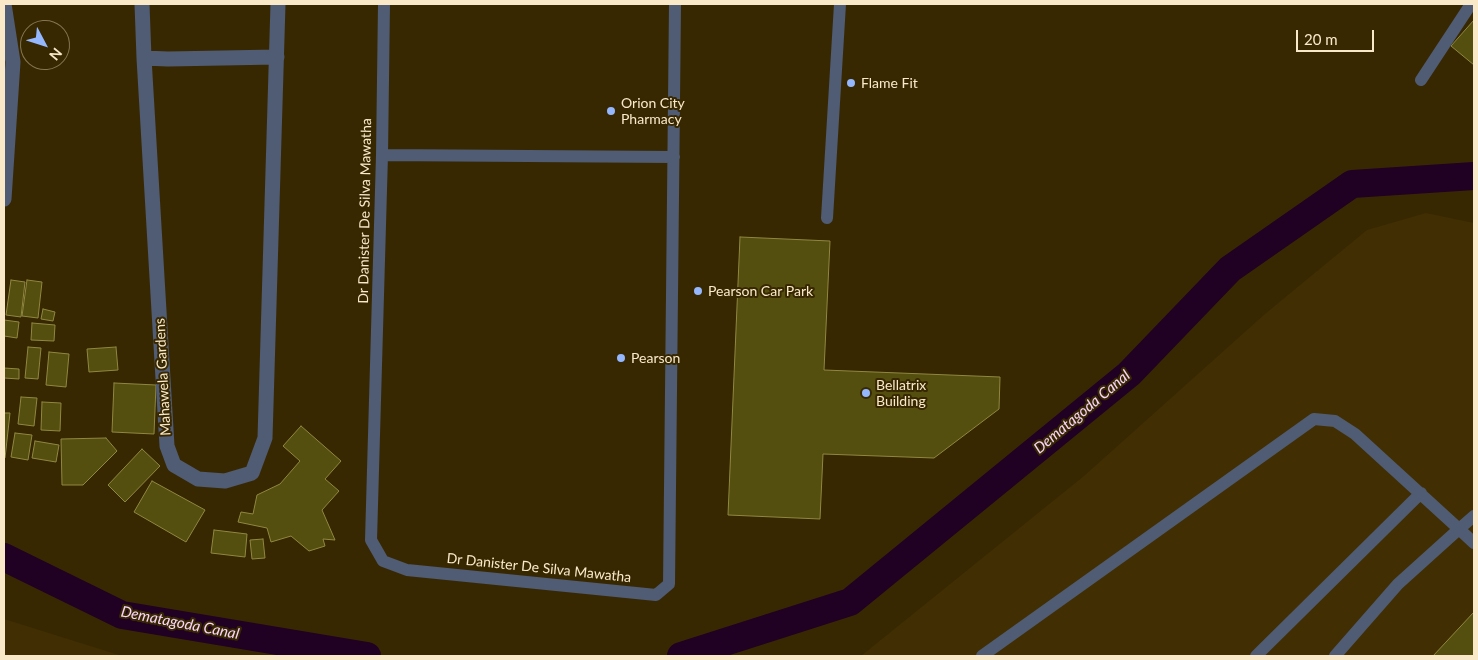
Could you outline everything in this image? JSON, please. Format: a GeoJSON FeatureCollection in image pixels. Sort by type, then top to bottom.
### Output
{"type":"FeatureCollection","features":[{"type":"Feature","properties":{"kind":"street"},"geometry":{"type":"LineString","coordinates":[[4,4],[14,62],[4,199]]}},
{"type":"Feature","properties":{"kind":"street","name":"Mahawela Gardens"},"geometry":{"type":"LineString","coordinates":[[142,4],[167,446],[174,465],[198,479],[225,481],[252,473],[265,438],[278,4]]}},
{"type":"Feature","properties":{"kind":"street"},"geometry":{"type":"LineString","coordinates":[[144,58],[168,60],[277,57]]}},
{"type":"Feature","properties":{"kind":"lane","name":"Dr Danister De Silva Mawatha"},"geometry":{"type":"LineString","coordinates":[[384,4],[382,155],[371,540],[383,561],[407,570],[656,595],[669,584],[674,4]]}},
{"type":"Feature","properties":{"kind":"lane"},"geometry":{"type":"LineString","coordinates":[[827,218],[840,4]]}},
{"type":"Feature","properties":{"kind":"lane"},"geometry":{"type":"LineString","coordinates":[[1421,80],[1471,4]]}},
{"type":"Feature","properties":{"kind":"lane"},"geometry":{"type":"LineString","coordinates":[[382,155],[674,157]]}},
{"type":"Feature","properties":{"kind":"lane"},"geometry":{"type":"LineString","coordinates":[[982,656],[1314,419],[1336,421],[1356,434],[1474,543]]}},
{"type":"Feature","properties":{"kind":"lane"},"geometry":{"type":"LineString","coordinates":[[1256,656],[1421,493]]}},
{"type":"Feature","properties":{"kind":"lane"},"geometry":{"type":"LineString","coordinates":[[1336,656],[1398,584],[1474,516]]}},
{"type":"Feature","properties":{"kind":"shaded area"},"geometry":{"type":"Polygon","coordinates":[[[1426,213],[1474,223],[1474,656],[861,656],[1084,476],[1265,314],[1367,230],[1426,213]]]}},
{"type":"Feature","properties":{"kind":"shaded area"},"geometry":{"type":"Polygon","coordinates":[[[4,619],[122,656],[4,656],[4,619]]]}},
{"type":"Feature","properties":{"kind":"building"},"geometry":{"type":"Polygon","coordinates":[[[1474,20],[1474,65],[1451,46],[1474,20]]]}},
{"type":"Feature","properties":{"kind":"building","name":"Bellatrix Building"},"geometry":{"type":"Polygon","coordinates":[[[740,237],[830,241],[824,370],[1000,377],[999,409],[934,458],[823,454],[820,519],[728,515],[740,237]]]}},
{"type":"Feature","properties":{"kind":"building"},"geometry":{"type":"Polygon","coordinates":[[[11,280],[25,282],[21,317],[6,315],[11,280]]]}},
{"type":"Feature","properties":{"kind":"building"},"geometry":{"type":"Polygon","coordinates":[[[27,280],[42,282],[38,318],[22,316],[27,280]]]}},
{"type":"Feature","properties":{"kind":"building"},"geometry":{"type":"Polygon","coordinates":[[[43,309],[55,312],[53,321],[41,319],[43,309]]]}},
{"type":"Feature","properties":{"kind":"building"},"geometry":{"type":"Polygon","coordinates":[[[4,320],[19,322],[17,338],[4,336],[4,320]]]}},
{"type":"Feature","properties":{"kind":"building"},"geometry":{"type":"Polygon","coordinates":[[[32,323],[55,325],[54,341],[31,340],[32,323]]]}},
{"type":"Feature","properties":{"kind":"building"},"geometry":{"type":"Polygon","coordinates":[[[28,347],[41,348],[38,379],[25,378],[28,347]]]}},
{"type":"Feature","properties":{"kind":"building"},"geometry":{"type":"Polygon","coordinates":[[[116,347],[118,370],[89,372],[87,349],[116,347]]]}},
{"type":"Feature","properties":{"kind":"building"},"geometry":{"type":"Polygon","coordinates":[[[49,352],[69,354],[66,387],[46,385],[49,352]]]}},
{"type":"Feature","properties":{"kind":"building"},"geometry":{"type":"Polygon","coordinates":[[[4,368],[19,369],[19,379],[4,378],[4,368]]]}},
{"type":"Feature","properties":{"kind":"building"},"geometry":{"type":"Polygon","coordinates":[[[114,383],[156,385],[154,434],[112,432],[114,383]]]}},
{"type":"Feature","properties":{"kind":"building"},"geometry":{"type":"Polygon","coordinates":[[[21,397],[37,398],[34,426],[18,424],[21,397]]]}},
{"type":"Feature","properties":{"kind":"building"},"geometry":{"type":"Polygon","coordinates":[[[42,402],[61,403],[60,431],[41,430],[42,402]]]}},
{"type":"Feature","properties":{"kind":"building"},"geometry":{"type":"Polygon","coordinates":[[[4,413],[10,413],[5,458],[4,458],[4,413]]]}},
{"type":"Feature","properties":{"kind":"building"},"geometry":{"type":"Polygon","coordinates":[[[301,426],[341,461],[325,479],[339,491],[322,510],[335,540],[323,539],[325,546],[309,551],[291,536],[271,542],[267,528],[238,522],[241,512],[253,514],[257,495],[280,484],[300,461],[283,446],[301,426]]]}},
{"type":"Feature","properties":{"kind":"building"},"geometry":{"type":"Polygon","coordinates":[[[15,433],[32,435],[28,460],[11,457],[15,433]]]}},
{"type":"Feature","properties":{"kind":"building"},"geometry":{"type":"Polygon","coordinates":[[[106,438],[117,451],[83,485],[62,485],[61,439],[106,438]]]}},
{"type":"Feature","properties":{"kind":"building"},"geometry":{"type":"Polygon","coordinates":[[[35,441],[59,445],[56,462],[32,458],[35,441]]]}},
{"type":"Feature","properties":{"kind":"building"},"geometry":{"type":"Polygon","coordinates":[[[142,449],[160,466],[125,502],[108,485],[142,449]]]}},
{"type":"Feature","properties":{"kind":"building"},"geometry":{"type":"Polygon","coordinates":[[[152,481],[205,510],[186,542],[134,512],[152,481]]]}},
{"type":"Feature","properties":{"kind":"building"},"geometry":{"type":"Polygon","coordinates":[[[214,530],[247,534],[245,557],[211,553],[214,530]]]}},
{"type":"Feature","properties":{"kind":"building"},"geometry":{"type":"Polygon","coordinates":[[[263,539],[265,558],[252,559],[250,540],[263,539]]]}},
{"type":"Feature","properties":{"kind":"building"},"geometry":{"type":"Polygon","coordinates":[[[1474,612],[1474,656],[1433,656],[1474,612]]]}},
{"type":"Feature","properties":{"kind":"waterway","name":"Dematagoda Canal"},"geometry":{"type":"LineString","coordinates":[[681,656],[850,602],[1129,374],[1230,269],[1352,184],[1474,176]]}},
{"type":"Feature","properties":{"kind":"waterway","name":"Dematagoda Canal"},"geometry":{"type":"LineString","coordinates":[[4,557],[122,615],[367,656]]}},
{"type":"Feature","properties":{"kind":"place","name":"Flame Fit"},"geometry":{"type":"Point","coordinates":[851,83]}},
{"type":"Feature","properties":{"kind":"place","name":"Orion City Pharmacy"},"geometry":{"type":"Point","coordinates":[611,111]}},
{"type":"Feature","properties":{"kind":"place","name":"Pearson Car Park"},"geometry":{"type":"Point","coordinates":[698,291]}},
{"type":"Feature","properties":{"kind":"place","name":"Pearson"},"geometry":{"type":"Point","coordinates":[621,358]}},
{"type":"Feature","properties":{"kind":"place","name":"Bellatrix Building"},"geometry":{"type":"Point","coordinates":[866,393]}}]}
